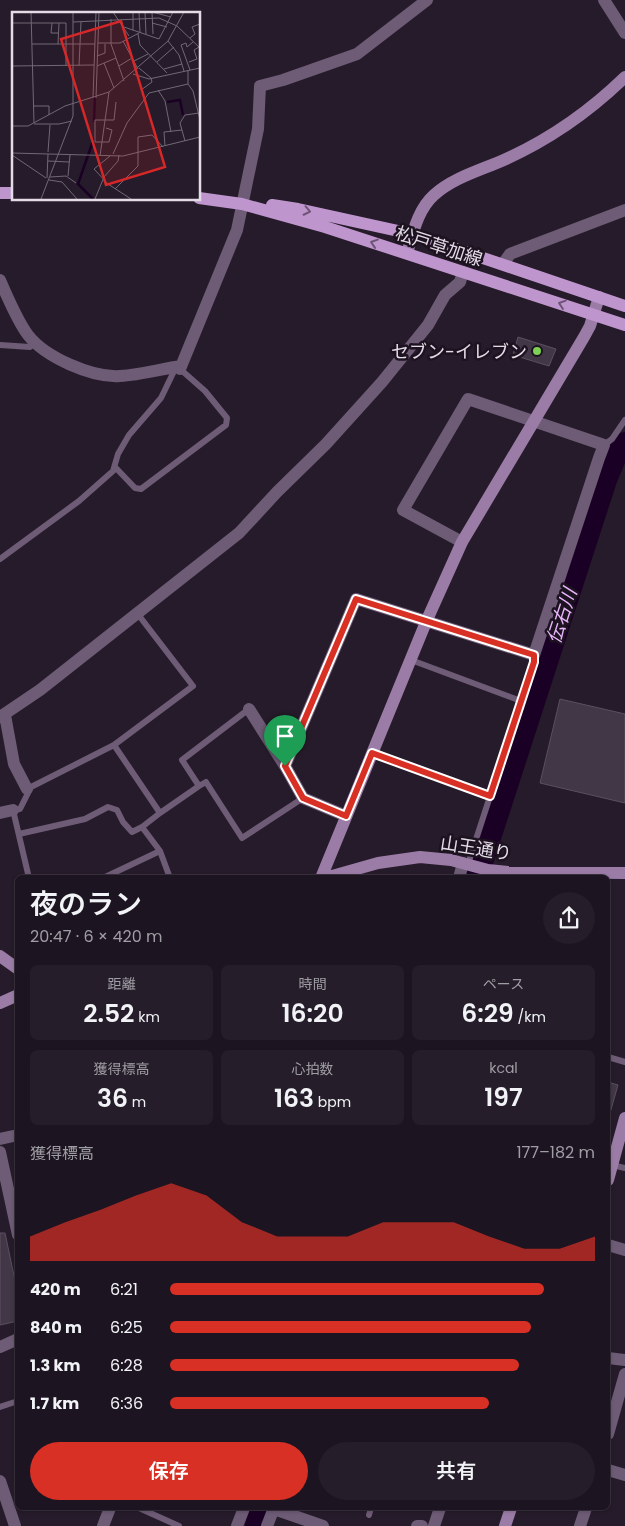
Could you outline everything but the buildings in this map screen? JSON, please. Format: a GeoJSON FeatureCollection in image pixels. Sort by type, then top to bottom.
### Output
{"type":"FeatureCollection","features":[{"type":"Feature","properties":{"kind":"main road","name":"松戸草加線"},"geometry":{"type":"LineString","coordinates":[[200,198],[242,204],[325,227],[625,325]]}},
{"type":"Feature","properties":{"kind":"main road","name":"松戸草加線"},"geometry":{"type":"LineString","coordinates":[[242,204],[261,204],[298,209],[412,234],[625,306]]}},
{"type":"Feature","properties":{"kind":"street"},"geometry":{"type":"LineString","coordinates":[[0,280],[28,334],[36,342],[76,368],[93,374],[120,376],[179,367],[237,230],[258,129],[260,86],[283,80],[357,54],[427,0]]}},
{"type":"Feature","properties":{"kind":"street"},"geometry":{"type":"LineString","coordinates":[[604,0],[625,33]]}},
{"type":"Feature","properties":{"kind":"street"},"geometry":{"type":"LineString","coordinates":[[407,253],[412,234],[433,195],[465,176],[506,159],[554,133],[581,116],[625,77]]}},
{"type":"Feature","properties":{"kind":"street"},"geometry":{"type":"LineString","coordinates":[[503,264],[510,254],[625,210]]}},
{"type":"Feature","properties":{"kind":"street"},"geometry":{"type":"LineString","coordinates":[[27,789],[14,764],[2,716],[40,690],[239,533],[326,444],[382,382],[422,332],[445,295],[460,282],[463,272]]}},
{"type":"Feature","properties":{"kind":"street"},"geometry":{"type":"LineString","coordinates":[[324,875],[346,816],[426,622],[462,542],[584,337],[600,297]]}},
{"type":"Feature","properties":{"kind":"street"},"geometry":{"type":"LineString","coordinates":[[285,766],[356,599],[534,655],[604,445],[468,399],[403,510],[462,542]]}},
{"type":"Feature","properties":{"kind":"street"},"geometry":{"type":"LineString","coordinates":[[249,709],[303,798],[346,816]]}},
{"type":"Feature","properties":{"kind":"street","name":"山王通り"},"geometry":{"type":"LineString","coordinates":[[334,875],[400,859],[436,858],[467,864],[489,873],[625,873]]}},
{"type":"Feature","properties":{"kind":"street"},"geometry":{"type":"LineString","coordinates":[[461,875],[467,864]]}},
{"type":"Feature","properties":{"kind":"street"},"geometry":{"type":"LineString","coordinates":[[0,956],[15,967]]}},
{"type":"Feature","properties":{"kind":"street"},"geometry":{"type":"LineString","coordinates":[[0,1003],[15,996]]}},
{"type":"Feature","properties":{"kind":"street"},"geometry":{"type":"LineString","coordinates":[[610,1172],[625,1118]]}},
{"type":"Feature","properties":{"kind":"street"},"geometry":{"type":"LineString","coordinates":[[0,1139],[15,1136]]}},
{"type":"Feature","properties":{"kind":"street"},"geometry":{"type":"LineString","coordinates":[[0,1152],[15,1221]]}},
{"type":"Feature","properties":{"kind":"street"},"geometry":{"type":"LineString","coordinates":[[610,1246],[625,1250]]}},
{"type":"Feature","properties":{"kind":"street"},"geometry":{"type":"LineString","coordinates":[[0,1347],[15,1340]]}},
{"type":"Feature","properties":{"kind":"street"},"geometry":{"type":"LineString","coordinates":[[610,1358],[625,1360]]}},
{"type":"Feature","properties":{"kind":"street"},"geometry":{"type":"LineString","coordinates":[[610,1427],[625,1374]]}},
{"type":"Feature","properties":{"kind":"street"},"geometry":{"type":"LineString","coordinates":[[610,1471],[625,1475]]}},
{"type":"Feature","properties":{"kind":"street"},"geometry":{"type":"LineString","coordinates":[[1,1487],[15,1526]]}},
{"type":"Feature","properties":{"kind":"street"},"geometry":{"type":"LineString","coordinates":[[103,1526],[109,1510]]}},
{"type":"Feature","properties":{"kind":"street"},"geometry":{"type":"LineString","coordinates":[[237,1526],[243,1510]]}},
{"type":"Feature","properties":{"kind":"street"},"geometry":{"type":"LineString","coordinates":[[267,1526],[273,1510]]}},
{"type":"Feature","properties":{"kind":"street"},"geometry":{"type":"LineString","coordinates":[[279,1510],[323,1526]]}},
{"type":"Feature","properties":{"kind":"street"},"geometry":{"type":"LineString","coordinates":[[434,1526],[439,1510]]}},
{"type":"Feature","properties":{"kind":"street"},"geometry":{"type":"LineString","coordinates":[[505,1526],[510,1510]]}},
{"type":"Feature","properties":{"kind":"street"},"geometry":{"type":"LineString","coordinates":[[580,1526],[585,1510]]}},
{"type":"Feature","properties":{"kind":"street"},"geometry":{"type":"LineString","coordinates":[[417,1526],[422,1526]]}},
{"type":"Feature","properties":{"kind":"lane"},"geometry":{"type":"LineString","coordinates":[[0,345],[30,347],[36,342]]}},
{"type":"Feature","properties":{"kind":"lane"},"geometry":{"type":"LineString","coordinates":[[0,559],[79,501],[113,471],[118,454],[129,435],[161,398],[179,367],[216,403],[227,418],[226,425],[141,489],[135,488],[115,467]]}},
{"type":"Feature","properties":{"kind":"lane"},"geometry":{"type":"LineString","coordinates":[[604,445],[612,440],[625,420]]}},
{"type":"Feature","properties":{"kind":"lane"},"geometry":{"type":"LineString","coordinates":[[27,875],[18,834],[6,812],[20,809],[28,793],[27,789],[114,745],[193,686],[137,613]]}},
{"type":"Feature","properties":{"kind":"lane"},"geometry":{"type":"LineString","coordinates":[[467,864],[534,662],[534,655]]}},
{"type":"Feature","properties":{"kind":"lane"},"geometry":{"type":"LineString","coordinates":[[411,660],[521,701]]}},
{"type":"Feature","properties":{"kind":"lane"},"geometry":{"type":"LineString","coordinates":[[199,786],[182,760],[249,709]]}},
{"type":"Feature","properties":{"kind":"lane"},"geometry":{"type":"LineString","coordinates":[[114,745],[160,813]]}},
{"type":"Feature","properties":{"kind":"lane"},"geometry":{"type":"LineString","coordinates":[[372,753],[490,796]]}},
{"type":"Feature","properties":{"kind":"lane"},"geometry":{"type":"LineString","coordinates":[[18,834],[85,819],[108,807],[117,810],[123,822],[132,832],[206,782],[242,838],[303,798]]}},
{"type":"Feature","properties":{"kind":"lane"},"geometry":{"type":"LineString","coordinates":[[142,827],[160,851],[169,875]]}},
{"type":"Feature","properties":{"kind":"lane"},"geometry":{"type":"LineString","coordinates":[[109,875],[160,851]]}},
{"type":"Feature","properties":{"kind":"lane"},"geometry":{"type":"LineString","coordinates":[[610,1058],[625,1062]]}},
{"type":"Feature","properties":{"kind":"lane"},"geometry":{"type":"LineString","coordinates":[[612,1165],[625,1168]]}},
{"type":"Feature","properties":{"kind":"lane"},"geometry":{"type":"LineString","coordinates":[[0,1407],[15,1402]]}},
{"type":"Feature","properties":{"kind":"lane"},"geometry":{"type":"LineString","coordinates":[[143,1510],[179,1526]]}},
{"type":"Feature","properties":{"kind":"lane"},"geometry":{"type":"LineString","coordinates":[[369,1515],[370,1510]]}},
{"type":"Feature","properties":{"kind":"waterway","name":"伝右川"},"geometry":{"type":"LineString","coordinates":[[478,875],[606,480],[616,456],[625,443]]}},
{"type":"Feature","properties":{"kind":"waterway","name":"伝右川"},"geometry":{"type":"LineString","coordinates":[[256,1526],[261,1510]]}},
{"type":"Feature","properties":{"kind":"place","name":"セブン-イレブン"},"geometry":{"type":"Point","coordinates":[537,351]}},
{"type":"Feature","properties":{"kind":"route"},"geometry":{"type":"LineString","coordinates":[[356,599],[534,655],[534,662],[490,796],[372,753],[346,816],[303,798],[285,766],[356,599]]}}]}
